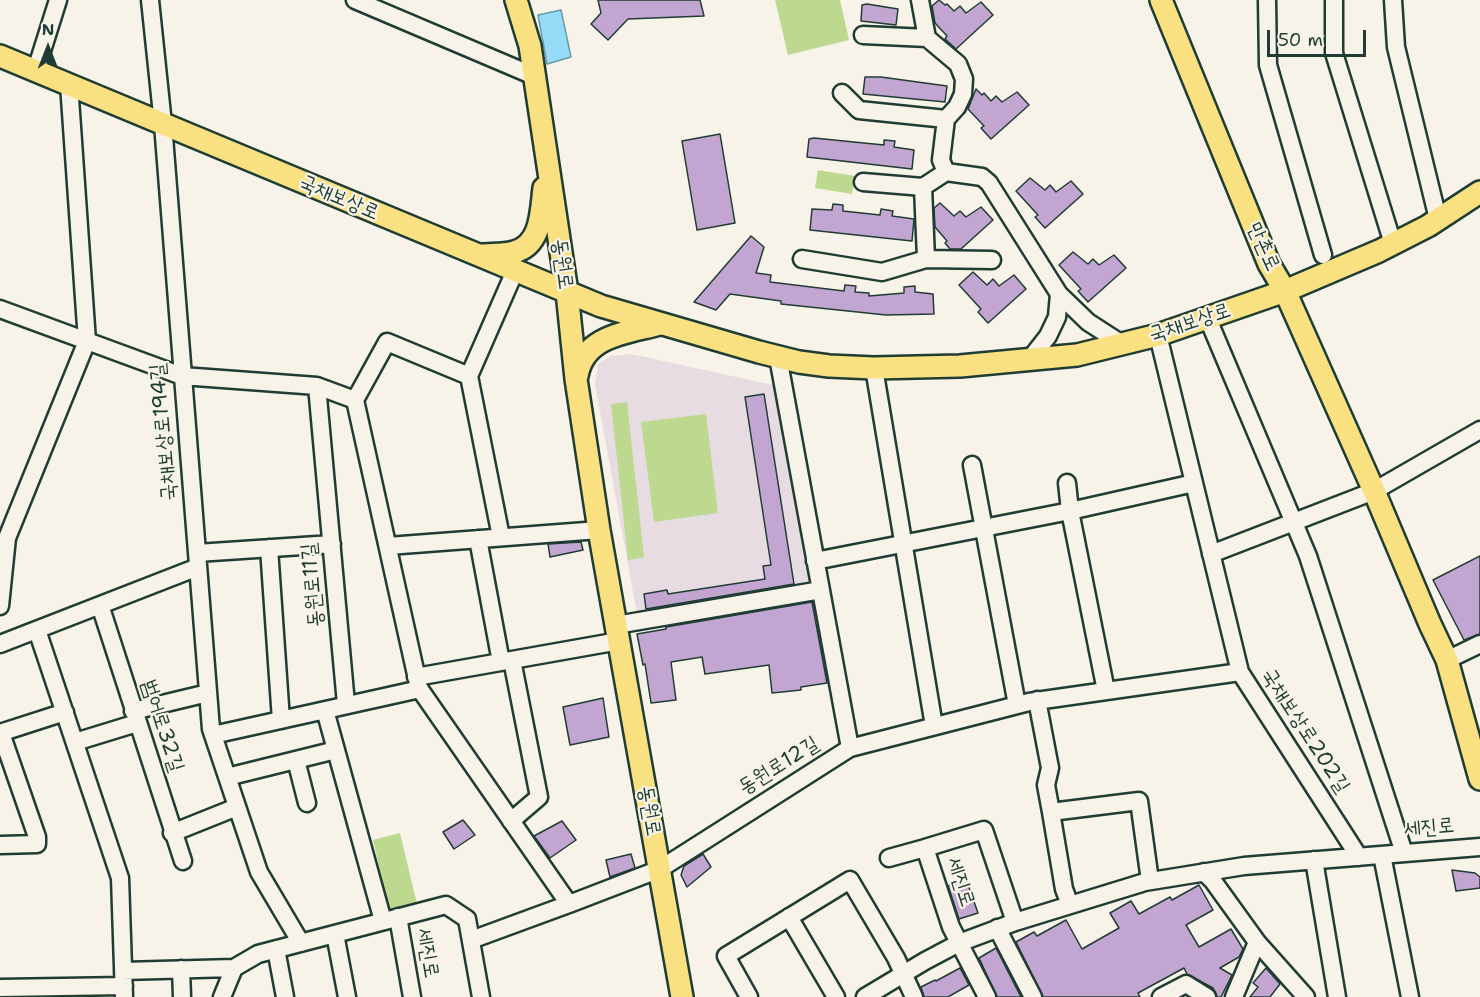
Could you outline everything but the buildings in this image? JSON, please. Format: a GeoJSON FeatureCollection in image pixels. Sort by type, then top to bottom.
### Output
{"type":"FeatureCollection","features":[{"type":"Feature","properties":{"kind":"main road","name":"동원로"},"geometry":{"type":"LineString","coordinates":[[516,0],[530,46],[567,292],[576,379],[599,530],[682,997]]}},
{"type":"Feature","properties":{"kind":"main road","name":"만촌로"},"geometry":{"type":"LineString","coordinates":[[1161,0],[1269,264],[1285,291],[1447,660],[1480,779]]}},
{"type":"Feature","properties":{"kind":"main road","name":"국채보상로"},"geometry":{"type":"LineString","coordinates":[[0,56],[601,306],[778,357],[829,366],[874,368],[960,366],[1077,355],[1158,335],[1285,291],[1393,244],[1480,192]]}},
{"type":"Feature","properties":{"kind":"main road"},"geometry":{"type":"LineString","coordinates":[[478,255],[515,252],[532,242],[539,225],[548,166]]}},
{"type":"Feature","properties":{"kind":"main road"},"geometry":{"type":"LineString","coordinates":[[576,379],[578,367],[586,351],[597,343],[617,334],[661,323]]}},
{"type":"Feature","properties":{"kind":"street"},"geometry":{"type":"LineString","coordinates":[[36,70],[58,0]]}},
{"type":"Feature","properties":{"kind":"street"},"geometry":{"type":"LineString","coordinates":[[150,0],[163,124]]}},
{"type":"Feature","properties":{"kind":"street"},"geometry":{"type":"LineString","coordinates":[[355,0],[534,76]]}},
{"type":"Feature","properties":{"kind":"street"},"geometry":{"type":"LineString","coordinates":[[920,0],[927,38]]}},
{"type":"Feature","properties":{"kind":"street"},"geometry":{"type":"LineString","coordinates":[[1267,0],[1269,65],[1323,255]]}},
{"type":"Feature","properties":{"kind":"street"},"geometry":{"type":"LineString","coordinates":[[1334,0],[1334,53],[1393,244]]}},
{"type":"Feature","properties":{"kind":"street"},"geometry":{"type":"LineString","coordinates":[[1394,0],[1396,47],[1438,219]]}},
{"type":"Feature","properties":{"kind":"street"},"geometry":{"type":"LineString","coordinates":[[863,35],[927,38],[958,64],[964,79],[963,94],[957,107],[946,119],[941,160],[946,172]]}},
{"type":"Feature","properties":{"kind":"street"},"geometry":{"type":"LineString","coordinates":[[0,606],[7,538],[87,341],[69,84]]}},
{"type":"Feature","properties":{"kind":"street"},"geometry":{"type":"LineString","coordinates":[[842,93],[859,110],[946,119]]}},
{"type":"Feature","properties":{"kind":"street","name":"국채보상로194길"},"geometry":{"type":"LineString","coordinates":[[163,124],[213,735],[259,872],[301,943]]}},
{"type":"Feature","properties":{"kind":"street"},"geometry":{"type":"LineString","coordinates":[[863,182],[923,187],[946,172],[982,177],[989,183],[1059,294],[1088,322],[1122,344]]}},
{"type":"Feature","properties":{"kind":"street"},"geometry":{"type":"LineString","coordinates":[[923,187],[926,259]]}},
{"type":"Feature","properties":{"kind":"street"},"geometry":{"type":"LineString","coordinates":[[802,259],[882,272],[926,259],[992,260]]}},
{"type":"Feature","properties":{"kind":"street"},"geometry":{"type":"LineString","coordinates":[[501,537],[469,376],[515,271]]}},
{"type":"Feature","properties":{"kind":"street"},"geometry":{"type":"LineString","coordinates":[[1030,359],[1048,336],[1057,318],[1059,294]]}},
{"type":"Feature","properties":{"kind":"street"},"geometry":{"type":"LineString","coordinates":[[0,309],[182,376],[317,386],[355,400]]}},
{"type":"Feature","properties":{"kind":"street"},"geometry":{"type":"LineString","coordinates":[[1208,319],[1308,556],[1404,853]]}},
{"type":"Feature","properties":{"kind":"street","name":"국채보상로202길"},"geometry":{"type":"LineString","coordinates":[[1158,335],[1240,672],[1359,857]]}},
{"type":"Feature","properties":{"kind":"street"},"geometry":{"type":"LineString","coordinates":[[469,376],[387,342],[355,400],[418,683],[569,904]]}},
{"type":"Feature","properties":{"kind":"street"},"geometry":{"type":"LineString","coordinates":[[778,357],[850,748]]}},
{"type":"Feature","properties":{"kind":"street"},"geometry":{"type":"LineString","coordinates":[[874,368],[934,726]]}},
{"type":"Feature","properties":{"kind":"street","name":"동원로11길"},"geometry":{"type":"LineString","coordinates":[[317,386],[346,704]]}},
{"type":"Feature","properties":{"kind":"street"},"geometry":{"type":"LineString","coordinates":[[1211,554],[1374,490],[1480,430]]}},
{"type":"Feature","properties":{"kind":"street"},"geometry":{"type":"LineString","coordinates":[[972,465],[1017,705]]}},
{"type":"Feature","properties":{"kind":"street"},"geometry":{"type":"LineString","coordinates":[[1067,483],[1070,511],[1106,691]]}},
{"type":"Feature","properties":{"kind":"street"},"geometry":{"type":"LineString","coordinates":[[815,561],[984,526],[1070,511],[1194,483]]}},
{"type":"Feature","properties":{"kind":"street"},"geometry":{"type":"LineString","coordinates":[[388,546],[599,530]]}},
{"type":"Feature","properties":{"kind":"street"},"geometry":{"type":"LineString","coordinates":[[478,539],[539,797],[511,821]]}},
{"type":"Feature","properties":{"kind":"street"},"geometry":{"type":"LineString","coordinates":[[0,644],[100,605],[197,560],[268,548],[332,544]]}},
{"type":"Feature","properties":{"kind":"street"},"geometry":{"type":"LineString","coordinates":[[268,548],[281,720]]}},
{"type":"Feature","properties":{"kind":"street"},"geometry":{"type":"LineString","coordinates":[[213,735],[325,710],[418,683],[618,633],[820,590]]}},
{"type":"Feature","properties":{"kind":"street","name":"범어로32길"},"geometry":{"type":"LineString","coordinates":[[100,605],[172,833],[183,861]]}},
{"type":"Feature","properties":{"kind":"street"},"geometry":{"type":"LineString","coordinates":[[37,630],[120,878],[124,985]]}},
{"type":"Feature","properties":{"kind":"street"},"geometry":{"type":"LineString","coordinates":[[1447,660],[1480,644]]}},
{"type":"Feature","properties":{"kind":"street","name":"동원로12길"},"geometry":{"type":"LineString","coordinates":[[660,869],[850,748],[1037,700],[1240,672]]}},
{"type":"Feature","properties":{"kind":"street"},"geometry":{"type":"LineString","coordinates":[[75,742],[135,717],[208,693]]}},
{"type":"Feature","properties":{"kind":"street"},"geometry":{"type":"LineString","coordinates":[[1037,700],[1050,768],[1046,785],[1064,889],[1070,905]]}},
{"type":"Feature","properties":{"kind":"street","name":"세진로"},"geometry":{"type":"LineString","coordinates":[[325,710],[412,997]]}},
{"type":"Feature","properties":{"kind":"street"},"geometry":{"type":"LineString","coordinates":[[0,845],[37,844],[37,837],[1,733],[65,712]]}},
{"type":"Feature","properties":{"kind":"street"},"geometry":{"type":"LineString","coordinates":[[227,777],[336,750]]}},
{"type":"Feature","properties":{"kind":"street"},"geometry":{"type":"LineString","coordinates":[[296,760],[307,803]]}},
{"type":"Feature","properties":{"kind":"street"},"geometry":{"type":"LineString","coordinates":[[1051,812],[1139,801],[1150,881]]}},
{"type":"Feature","properties":{"kind":"street"},"geometry":{"type":"LineString","coordinates":[[172,833],[237,807]]}},
{"type":"Feature","properties":{"kind":"street","name":"세진로"},"geometry":{"type":"LineString","coordinates":[[987,997],[951,927],[925,848],[984,830],[1015,922]]}},
{"type":"Feature","properties":{"kind":"street","name":"세진로"},"geometry":{"type":"LineString","coordinates":[[868,996],[959,943],[1015,922],[1150,881],[1244,866],[1480,847]]}},
{"type":"Feature","properties":{"kind":"street"},"geometry":{"type":"LineString","coordinates":[[889,858],[925,848]]}},
{"type":"Feature","properties":{"kind":"street","name":"세진로"},"geometry":{"type":"LineString","coordinates":[[1382,855],[1410,997]]}},
{"type":"Feature","properties":{"kind":"street"},"geometry":{"type":"LineString","coordinates":[[1314,860],[1336,997]]}},
{"type":"Feature","properties":{"kind":"street"},"geometry":{"type":"LineString","coordinates":[[471,940],[660,869]]}},
{"type":"Feature","properties":{"kind":"street"},"geometry":{"type":"LineString","coordinates":[[1204,872],[1257,942],[1306,997]]}},
{"type":"Feature","properties":{"kind":"street"},"geometry":{"type":"LineString","coordinates":[[749,997],[726,956],[850,880],[896,958],[914,997]]}},
{"type":"Feature","properties":{"kind":"street"},"geometry":{"type":"LineString","coordinates":[[0,988],[124,985],[181,969],[234,968],[258,954],[446,905],[467,919],[481,997]]}},
{"type":"Feature","properties":{"kind":"street"},"geometry":{"type":"LineString","coordinates":[[789,917],[836,997]]}},
{"type":"Feature","properties":{"kind":"street","name":"세진로"},"geometry":{"type":"LineString","coordinates":[[997,928],[1033,997]]}},
{"type":"Feature","properties":{"kind":"street"},"geometry":{"type":"LineString","coordinates":[[335,934],[347,997]]}},
{"type":"Feature","properties":{"kind":"street"},"geometry":{"type":"LineString","coordinates":[[1234,997],[1257,942]]}},
{"type":"Feature","properties":{"kind":"street"},"geometry":{"type":"LineString","coordinates":[[276,949],[285,997]]}},
{"type":"Feature","properties":{"kind":"street"},"geometry":{"type":"LineString","coordinates":[[222,997],[234,968]]}},
{"type":"Feature","properties":{"kind":"street"},"geometry":{"type":"LineString","coordinates":[[181,969],[182,997]]}},
{"type":"Feature","properties":{"kind":"street"},"geometry":{"type":"LineString","coordinates":[[1161,997],[1186,984],[1207,997]]}},
{"type":"Feature","properties":{"kind":"shaded area"},"geometry":{"type":"Polygon","coordinates":[[[631,354],[773,385],[812,582],[637,614],[595,384],[598,364],[611,356],[631,354]]]}},
{"type":"Feature","properties":{"kind":"green space"},"geometry":{"type":"Polygon","coordinates":[[[775,0],[840,0],[849,40],[788,55],[775,0]]]}},
{"type":"Feature","properties":{"kind":"green space"},"geometry":{"type":"Polygon","coordinates":[[[818,170],[855,176],[852,194],[815,188],[818,170]]]}},
{"type":"Feature","properties":{"kind":"green space"},"geometry":{"type":"Polygon","coordinates":[[[627,402],[644,557],[628,560],[611,404],[627,402]]]}},
{"type":"Feature","properties":{"kind":"green space"},"geometry":{"type":"Polygon","coordinates":[[[706,414],[718,513],[654,522],[641,422],[706,414]]]}},
{"type":"Feature","properties":{"kind":"green space"},"geometry":{"type":"Polygon","coordinates":[[[400,833],[417,904],[389,910],[373,840],[400,833]]]}},
{"type":"Feature","properties":{"kind":"water"},"geometry":{"type":"Polygon","coordinates":[[[561,10],[571,57],[547,64],[538,15],[561,10]]]}}]}
